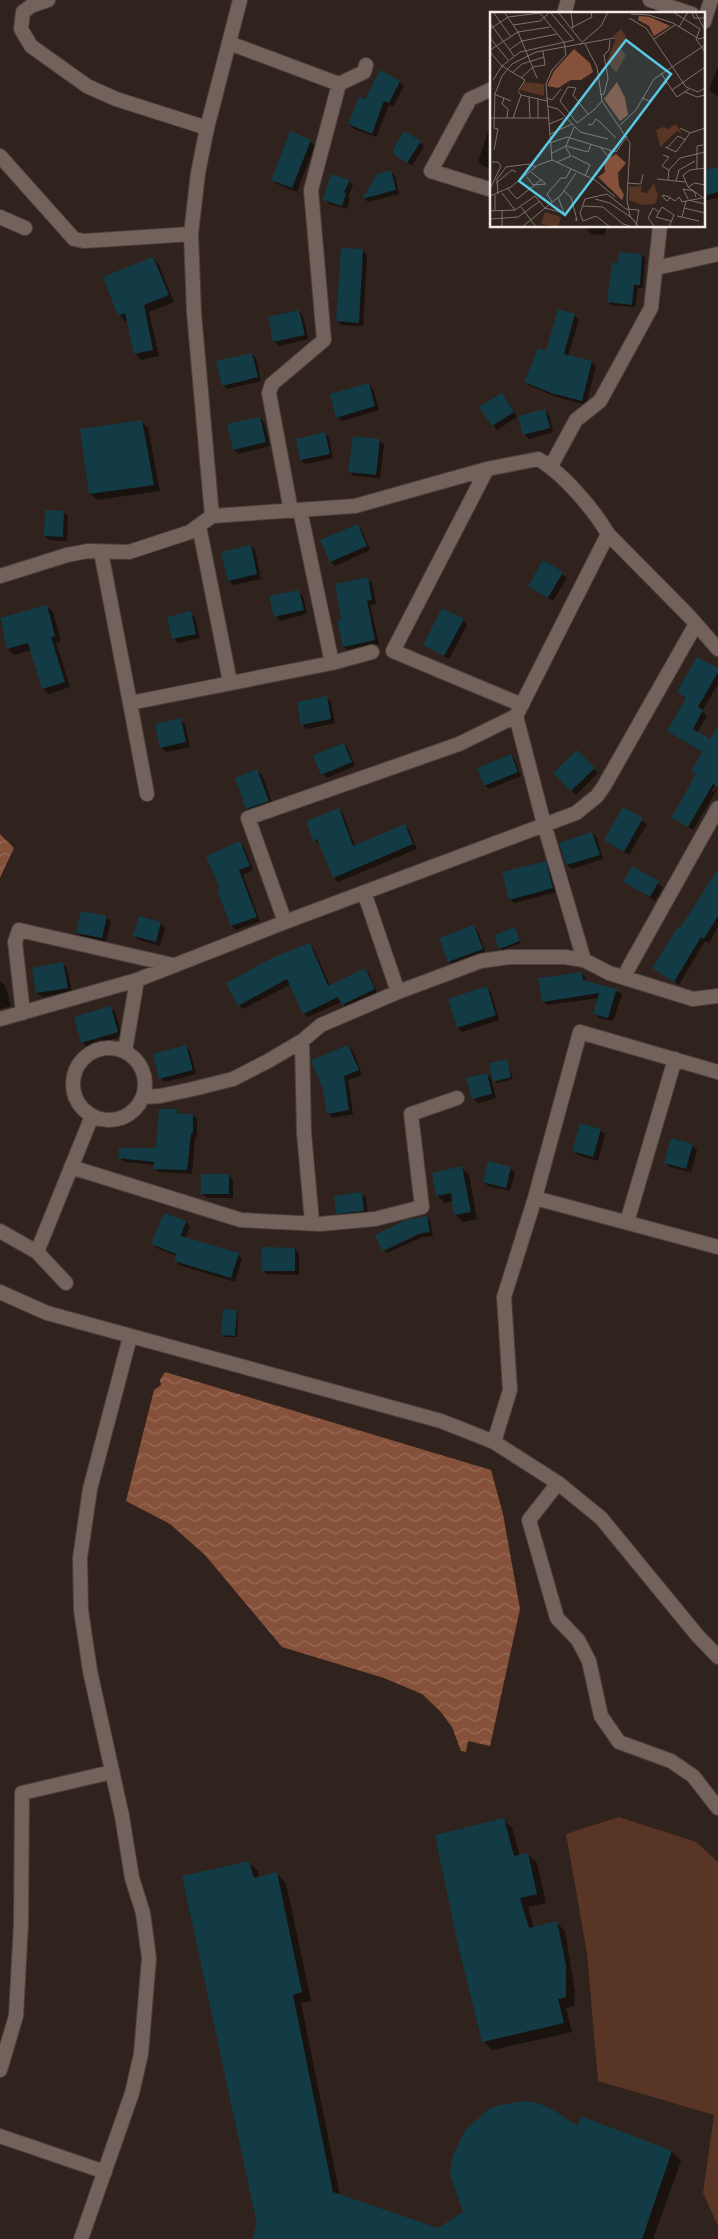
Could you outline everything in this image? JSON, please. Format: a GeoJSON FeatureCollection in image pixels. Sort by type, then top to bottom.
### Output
{"type":"FeatureCollection","features":[{"type":"Feature","properties":{"kind":"street"},"geometry":{"type":"LineString","coordinates":[[48,0],[31,6],[23,12],[21,29],[31,46],[86,86],[116,99],[207,128]]}},
{"type":"Feature","properties":{"kind":"street"},"geometry":{"type":"LineString","coordinates":[[212,516],[194,313],[191,234],[198,173],[207,128],[240,0]]}},
{"type":"Feature","properties":{"kind":"street"},"geometry":{"type":"LineString","coordinates":[[650,0],[685,12]]}},
{"type":"Feature","properties":{"kind":"street"},"geometry":{"type":"LineString","coordinates":[[705,12],[711,0]]}},
{"type":"Feature","properties":{"kind":"street"},"geometry":{"type":"LineString","coordinates":[[229,43],[339,84],[364,72],[366,65]]}},
{"type":"Feature","properties":{"kind":"street"},"geometry":{"type":"LineString","coordinates":[[332,663],[269,393],[272,384],[324,340],[311,190],[339,84]]}},
{"type":"Feature","properties":{"kind":"street"},"geometry":{"type":"LineString","coordinates":[[490,90],[470,99],[431,171],[490,189]]}},
{"type":"Feature","properties":{"kind":"street"},"geometry":{"type":"LineString","coordinates":[[0,156],[74,239],[191,234]]}},
{"type":"Feature","properties":{"kind":"street"},"geometry":{"type":"LineString","coordinates":[[0,217],[25,228]]}},
{"type":"Feature","properties":{"kind":"street"},"geometry":{"type":"LineString","coordinates":[[551,466],[576,420],[600,401],[651,308],[660,228]]}},
{"type":"Feature","properties":{"kind":"street"},"geometry":{"type":"LineString","coordinates":[[656,268],[718,254]]}},
{"type":"Feature","properties":{"kind":"street"},"geometry":{"type":"LineString","coordinates":[[0,576],[68,555],[88,552],[129,552],[190,532],[212,516],[355,506],[487,469],[538,459],[551,466],[600,520],[608,534],[718,649]]}},
{"type":"Feature","properties":{"kind":"street"},"geometry":{"type":"LineString","coordinates":[[487,469],[393,651],[519,711]]}},
{"type":"Feature","properties":{"kind":"street"},"geometry":{"type":"LineString","coordinates":[[200,526],[230,682]]}},
{"type":"Feature","properties":{"kind":"street"},"geometry":{"type":"LineString","coordinates":[[285,922],[248,818],[460,744],[519,711],[608,534]]}},
{"type":"Feature","properties":{"kind":"street"},"geometry":{"type":"LineString","coordinates":[[101,552],[147,794]]}},
{"type":"Feature","properties":{"kind":"street"},"geometry":{"type":"LineString","coordinates":[[0,1019],[137,980],[285,922],[576,813],[597,796],[696,624]]}},
{"type":"Feature","properties":{"kind":"street"},"geometry":{"type":"LineString","coordinates":[[130,702],[332,663],[372,652]]}},
{"type":"Feature","properties":{"kind":"street"},"geometry":{"type":"LineString","coordinates":[[519,711],[544,824],[584,960]]}},
{"type":"Feature","properties":{"kind":"street"},"geometry":{"type":"LineString","coordinates":[[624,976],[718,808]]}},
{"type":"Feature","properties":{"kind":"street"},"geometry":{"type":"LineString","coordinates":[[364,892],[398,992]]}},
{"type":"Feature","properties":{"kind":"street"},"geometry":{"type":"LineString","coordinates":[[23,1013],[16,942],[18,930],[174,965]]}},
{"type":"Feature","properties":{"kind":"street"},"geometry":{"type":"LineString","coordinates":[[143,1097],[194,1090],[233,1078],[268,1061],[302,1041],[322,1025],[398,992],[481,961],[509,957],[565,957],[584,960],[609,973],[624,976],[694,999],[718,996]]}},
{"type":"Feature","properties":{"kind":"street"},"geometry":{"type":"LineString","coordinates":[[125,1051],[137,980]]}},
{"type":"Feature","properties":{"kind":"street"},"geometry":{"type":"LineString","coordinates":[[494,1442],[510,1390],[504,1297],[535,1198],[580,1032],[718,1072]]}},
{"type":"Feature","properties":{"kind":"street"},"geometry":{"type":"LineString","coordinates":[[302,1041],[304,1133],[312,1222]]}},
{"type":"Feature","properties":{"kind":"street"},"geometry":{"type":"LineString","coordinates":[[105,1047],[118,1048],[125,1051],[138,1061],[144,1072],[146,1084],[143,1097],[137,1107],[128,1115],[106,1120],[92,1116],[77,1102],[73,1091],[72,1079],[76,1068],[83,1058],[93,1050],[105,1047]]}},
{"type":"Feature","properties":{"kind":"street"},"geometry":{"type":"LineString","coordinates":[[627,1222],[675,1058]]}},
{"type":"Feature","properties":{"kind":"street"},"geometry":{"type":"LineString","coordinates":[[71,1167],[241,1220],[312,1222],[320,1224],[375,1219],[422,1207],[411,1114],[457,1098]]}},
{"type":"Feature","properties":{"kind":"street"},"geometry":{"type":"LineString","coordinates":[[37,1252],[92,1116]]}},
{"type":"Feature","properties":{"kind":"street"},"geometry":{"type":"LineString","coordinates":[[535,1198],[718,1248]]}},
{"type":"Feature","properties":{"kind":"street"},"geometry":{"type":"LineString","coordinates":[[0,1231],[37,1252],[66,1283]]}},
{"type":"Feature","properties":{"kind":"street"},"geometry":{"type":"LineString","coordinates":[[0,1292],[46,1313],[441,1422],[494,1442],[558,1483],[601,1518],[697,1635],[718,1657]]}},
{"type":"Feature","properties":{"kind":"street"},"geometry":{"type":"LineString","coordinates":[[81,2239],[132,2093],[141,2054],[149,1958],[143,1913],[132,1878],[122,1816],[81,1610],[80,1558],[90,1489],[130,1337]]}},
{"type":"Feature","properties":{"kind":"street"},"geometry":{"type":"LineString","coordinates":[[558,1483],[530,1520],[557,1618],[578,1640],[589,1661],[601,1716],[619,1742],[671,1761],[693,1776],[718,1808]]}},
{"type":"Feature","properties":{"kind":"street"},"geometry":{"type":"LineString","coordinates":[[0,2070],[16,2016],[21,1922],[22,1793],[112,1772]]}},
{"type":"Feature","properties":{"kind":"street"},"geometry":{"type":"LineString","coordinates":[[0,2136],[105,2172]]}},
{"type":"Feature","properties":{"kind":"shaded area"},"geometry":{"type":"Polygon","coordinates":[[[619,1817],[696,1842],[718,1862],[718,2226],[703,2193],[714,2115],[598,2081],[587,1953],[566,1834],[619,1817]]]}},
{"type":"Feature","properties":{"kind":"water"},"geometry":{"type":"Polygon","coordinates":[[[0,834],[14,848],[0,878],[0,834]]]}},
{"type":"Feature","properties":{"kind":"water"},"geometry":{"type":"Polygon","coordinates":[[[165,1372],[491,1470],[503,1514],[520,1609],[490,1746],[468,1741],[466,1752],[461,1751],[452,1727],[440,1711],[422,1694],[384,1678],[282,1647],[205,1555],[170,1524],[126,1501],[154,1390],[161,1385],[160,1380],[165,1372]]]}},
{"type":"Feature","properties":{"kind":"building"},"geometry":{"type":"Polygon","coordinates":[[[380,70],[400,81],[389,103],[384,101],[372,134],[348,124],[359,97],[365,99],[380,70]]]}},
{"type":"Feature","properties":{"kind":"building"},"geometry":{"type":"Polygon","coordinates":[[[290,131],[311,140],[292,188],[271,180],[290,131]]]}},
{"type":"Feature","properties":{"kind":"building"},"geometry":{"type":"Polygon","coordinates":[[[404,131],[421,141],[407,163],[393,154],[393,149],[404,131]]]}},
{"type":"Feature","properties":{"kind":"building"},"geometry":{"type":"Polygon","coordinates":[[[718,167],[718,192],[706,195],[706,170],[718,167]]]}},
{"type":"Feature","properties":{"kind":"building"},"geometry":{"type":"Polygon","coordinates":[[[391,170],[396,190],[362,199],[377,174],[391,170]]]}},
{"type":"Feature","properties":{"kind":"building"},"geometry":{"type":"Polygon","coordinates":[[[331,174],[350,180],[344,192],[346,194],[342,206],[323,200],[331,174]]]}},
{"type":"Feature","properties":{"kind":"building"},"geometry":{"type":"Polygon","coordinates":[[[341,248],[363,249],[359,323],[336,321],[341,248]]]}},
{"type":"Feature","properties":{"kind":"building"},"geometry":{"type":"Polygon","coordinates":[[[619,252],[642,254],[640,285],[634,285],[632,305],[607,302],[612,263],[618,263],[619,252]]]}},
{"type":"Feature","properties":{"kind":"building"},"geometry":{"type":"Polygon","coordinates":[[[153,257],[169,295],[144,305],[153,350],[134,354],[125,313],[118,316],[103,277],[153,257]]]}},
{"type":"Feature","properties":{"kind":"building"},"geometry":{"type":"Polygon","coordinates":[[[558,309],[575,314],[564,354],[592,361],[582,401],[551,393],[524,382],[538,348],[546,351],[558,309]]]}},
{"type":"Feature","properties":{"kind":"building"},"geometry":{"type":"Polygon","coordinates":[[[299,310],[305,335],[273,342],[268,317],[299,310]]]}},
{"type":"Feature","properties":{"kind":"building"},"geometry":{"type":"Polygon","coordinates":[[[252,353],[258,377],[222,386],[216,361],[252,353]]]}},
{"type":"Feature","properties":{"kind":"building"},"geometry":{"type":"Polygon","coordinates":[[[369,383],[375,406],[336,418],[330,394],[369,383]]]}},
{"type":"Feature","properties":{"kind":"building"},"geometry":{"type":"Polygon","coordinates":[[[502,393],[514,412],[492,426],[479,407],[502,393]]]}},
{"type":"Feature","properties":{"kind":"building"},"geometry":{"type":"Polygon","coordinates":[[[545,409],[550,428],[523,435],[518,416],[545,409]]]}},
{"type":"Feature","properties":{"kind":"building"},"geometry":{"type":"Polygon","coordinates":[[[260,417],[266,442],[233,450],[227,424],[260,417]]]}},
{"type":"Feature","properties":{"kind":"building"},"geometry":{"type":"Polygon","coordinates":[[[142,420],[154,485],[89,494],[80,429],[142,420]]]}},
{"type":"Feature","properties":{"kind":"building"},"geometry":{"type":"Polygon","coordinates":[[[325,432],[330,454],[300,460],[296,439],[325,432]]]}},
{"type":"Feature","properties":{"kind":"building"},"geometry":{"type":"Polygon","coordinates":[[[353,436],[380,439],[376,475],[348,472],[353,436]]]}},
{"type":"Feature","properties":{"kind":"building"},"geometry":{"type":"Polygon","coordinates":[[[45,510],[64,511],[63,537],[44,536],[45,510]]]}},
{"type":"Feature","properties":{"kind":"building"},"geometry":{"type":"Polygon","coordinates":[[[358,524],[367,546],[330,562],[320,540],[358,524]]]}},
{"type":"Feature","properties":{"kind":"building"},"geometry":{"type":"Polygon","coordinates":[[[251,545],[257,574],[228,581],[221,552],[251,545]]]}},
{"type":"Feature","properties":{"kind":"building"},"geometry":{"type":"Polygon","coordinates":[[[543,560],[563,572],[548,598],[528,586],[543,560]]]}},
{"type":"Feature","properties":{"kind":"building"},"geometry":{"type":"Polygon","coordinates":[[[368,577],[372,600],[367,601],[375,640],[343,647],[337,621],[341,620],[335,584],[368,577]]]}},
{"type":"Feature","properties":{"kind":"building"},"geometry":{"type":"Polygon","coordinates":[[[299,590],[304,610],[274,617],[269,596],[299,590]]]}},
{"type":"Feature","properties":{"kind":"building"},"geometry":{"type":"Polygon","coordinates":[[[47,605],[55,636],[51,637],[65,682],[42,689],[28,643],[7,649],[0,618],[47,605]]]}},
{"type":"Feature","properties":{"kind":"building"},"geometry":{"type":"Polygon","coordinates":[[[442,608],[464,619],[444,656],[423,645],[442,608]]]}},
{"type":"Feature","properties":{"kind":"building"},"geometry":{"type":"Polygon","coordinates":[[[191,611],[196,634],[172,639],[167,617],[191,611]]]}},
{"type":"Feature","properties":{"kind":"building"},"geometry":{"type":"Polygon","coordinates":[[[697,657],[718,668],[718,672],[698,707],[703,710],[693,729],[710,739],[718,725],[718,788],[713,784],[688,827],[671,818],[696,774],[691,771],[702,752],[667,731],[686,698],[677,692],[697,657]]]}},
{"type":"Feature","properties":{"kind":"building"},"geometry":{"type":"Polygon","coordinates":[[[327,696],[331,719],[301,725],[297,702],[327,696]]]}},
{"type":"Feature","properties":{"kind":"building"},"geometry":{"type":"Polygon","coordinates":[[[181,718],[186,742],[160,748],[155,724],[181,718]]]}},
{"type":"Feature","properties":{"kind":"building"},"geometry":{"type":"Polygon","coordinates":[[[344,743],[352,762],[321,775],[313,755],[344,743]]]}},
{"type":"Feature","properties":{"kind":"building"},"geometry":{"type":"Polygon","coordinates":[[[577,750],[595,768],[571,791],[553,773],[577,750]]]}},
{"type":"Feature","properties":{"kind":"building"},"geometry":{"type":"Polygon","coordinates":[[[511,754],[518,772],[484,786],[477,768],[511,754]]]}},
{"type":"Feature","properties":{"kind":"building"},"geometry":{"type":"Polygon","coordinates":[[[257,769],[269,801],[246,809],[235,778],[257,769]]]}},
{"type":"Feature","properties":{"kind":"building"},"geometry":{"type":"Polygon","coordinates":[[[623,807],[643,818],[624,852],[604,840],[623,807]]]}},
{"type":"Feature","properties":{"kind":"building"},"geometry":{"type":"Polygon","coordinates":[[[339,808],[353,846],[405,824],[413,844],[333,878],[317,839],[313,841],[306,821],[339,808]]]}},
{"type":"Feature","properties":{"kind":"building"},"geometry":{"type":"Polygon","coordinates":[[[592,832],[600,855],[566,865],[559,843],[592,832]]]}},
{"type":"Feature","properties":{"kind":"building"},"geometry":{"type":"Polygon","coordinates":[[[240,841],[250,866],[239,870],[257,917],[231,926],[217,890],[220,889],[206,856],[240,841]]]}},
{"type":"Feature","properties":{"kind":"building"},"geometry":{"type":"Polygon","coordinates":[[[546,861],[553,888],[509,900],[502,872],[546,861]]]}},
{"type":"Feature","properties":{"kind":"building"},"geometry":{"type":"Polygon","coordinates":[[[632,866],[659,881],[650,897],[623,882],[632,866]]]}},
{"type":"Feature","properties":{"kind":"building"},"geometry":{"type":"Polygon","coordinates":[[[718,869],[718,916],[704,939],[701,937],[674,982],[652,968],[718,869]]]}},
{"type":"Feature","properties":{"kind":"building"},"geometry":{"type":"Polygon","coordinates":[[[81,911],[107,916],[102,938],[76,933],[81,911]]]}},
{"type":"Feature","properties":{"kind":"building"},"geometry":{"type":"Polygon","coordinates":[[[139,916],[161,922],[156,942],[133,936],[139,916]]]}},
{"type":"Feature","properties":{"kind":"building"},"geometry":{"type":"Polygon","coordinates":[[[474,925],[483,949],[448,962],[439,938],[474,925]]]}},
{"type":"Feature","properties":{"kind":"building"},"geometry":{"type":"Polygon","coordinates":[[[515,927],[520,941],[499,949],[494,935],[515,927]]]}},
{"type":"Feature","properties":{"kind":"building"},"geometry":{"type":"Polygon","coordinates":[[[310,943],[328,986],[365,968],[375,989],[342,1005],[338,997],[303,1014],[287,979],[238,1006],[226,983],[272,958],[310,943]]]}},
{"type":"Feature","properties":{"kind":"building"},"geometry":{"type":"Polygon","coordinates":[[[63,962],[68,988],[36,993],[32,968],[63,962]]]}},
{"type":"Feature","properties":{"kind":"building"},"geometry":{"type":"Polygon","coordinates":[[[582,972],[583,980],[620,990],[616,991],[608,1018],[593,1014],[599,993],[542,1002],[538,978],[582,972]]]}},
{"type":"Feature","properties":{"kind":"building"},"geometry":{"type":"Polygon","coordinates":[[[487,986],[496,1015],[457,1028],[448,999],[487,986]]]}},
{"type":"Feature","properties":{"kind":"building"},"geometry":{"type":"Polygon","coordinates":[[[111,1006],[118,1032],[81,1043],[74,1017],[111,1006]]]}},
{"type":"Feature","properties":{"kind":"building"},"geometry":{"type":"Polygon","coordinates":[[[186,1045],[193,1070],[159,1079],[153,1054],[186,1045]]]}},
{"type":"Feature","properties":{"kind":"building"},"geometry":{"type":"Polygon","coordinates":[[[348,1045],[359,1070],[344,1076],[349,1110],[327,1114],[323,1090],[311,1060],[348,1045]]]}},
{"type":"Feature","properties":{"kind":"building"},"geometry":{"type":"Polygon","coordinates":[[[507,1059],[511,1077],[493,1082],[489,1063],[507,1059]]]}},
{"type":"Feature","properties":{"kind":"building"},"geometry":{"type":"Polygon","coordinates":[[[487,1073],[492,1094],[472,1099],[466,1078],[487,1073]]]}},
{"type":"Feature","properties":{"kind":"building"},"geometry":{"type":"Polygon","coordinates":[[[159,1109],[177,1109],[177,1113],[193,1114],[193,1133],[191,1133],[187,1170],[153,1169],[154,1162],[118,1158],[119,1148],[156,1148],[159,1109]]]}},
{"type":"Feature","properties":{"kind":"building"},"geometry":{"type":"Polygon","coordinates":[[[580,1123],[601,1129],[593,1157],[572,1151],[580,1123]]]}},
{"type":"Feature","properties":{"kind":"building"},"geometry":{"type":"Polygon","coordinates":[[[671,1138],[693,1144],[686,1169],[664,1163],[671,1138]]]}},
{"type":"Feature","properties":{"kind":"building"},"geometry":{"type":"Polygon","coordinates":[[[488,1161],[511,1167],[506,1188],[483,1182],[488,1161]]]}},
{"type":"Feature","properties":{"kind":"building"},"geometry":{"type":"Polygon","coordinates":[[[462,1166],[471,1212],[454,1215],[451,1193],[436,1196],[432,1173],[462,1166]]]}},
{"type":"Feature","properties":{"kind":"building"},"geometry":{"type":"Polygon","coordinates":[[[201,1174],[229,1174],[229,1194],[201,1194],[201,1174]]]}},
{"type":"Feature","properties":{"kind":"building"},"geometry":{"type":"Polygon","coordinates":[[[362,1192],[364,1211],[336,1214],[334,1196],[362,1192]]]}},
{"type":"Feature","properties":{"kind":"building"},"geometry":{"type":"Polygon","coordinates":[[[164,1213],[186,1221],[181,1236],[239,1253],[231,1278],[174,1261],[176,1254],[151,1244],[164,1213]]]}},
{"type":"Feature","properties":{"kind":"building"},"geometry":{"type":"Polygon","coordinates":[[[427,1216],[430,1232],[418,1234],[382,1251],[375,1235],[406,1220],[427,1216]]]}},
{"type":"Feature","properties":{"kind":"building"},"geometry":{"type":"Polygon","coordinates":[[[262,1247],[295,1248],[295,1271],[261,1271],[262,1247]]]}},
{"type":"Feature","properties":{"kind":"building"},"geometry":{"type":"Polygon","coordinates":[[[223,1309],[237,1310],[235,1336],[221,1335],[223,1309]]]}},
{"type":"Feature","properties":{"kind":"building"},"geometry":{"type":"Polygon","coordinates":[[[504,1818],[514,1856],[528,1853],[537,1894],[520,1898],[529,1928],[557,1921],[566,1965],[566,1997],[558,1999],[564,2023],[482,2042],[457,1941],[435,1835],[504,1818]]]}},
{"type":"Feature","properties":{"kind":"building"},"geometry":{"type":"Polygon","coordinates":[[[249,1861],[254,1878],[277,1872],[302,1992],[293,1995],[333,2192],[438,2228],[463,2212],[450,2175],[452,2158],[465,2130],[488,2110],[499,2105],[525,2101],[550,2108],[578,2126],[581,2116],[672,2151],[642,2239],[252,2239],[257,2224],[182,1876],[249,1861]]]}}]}
